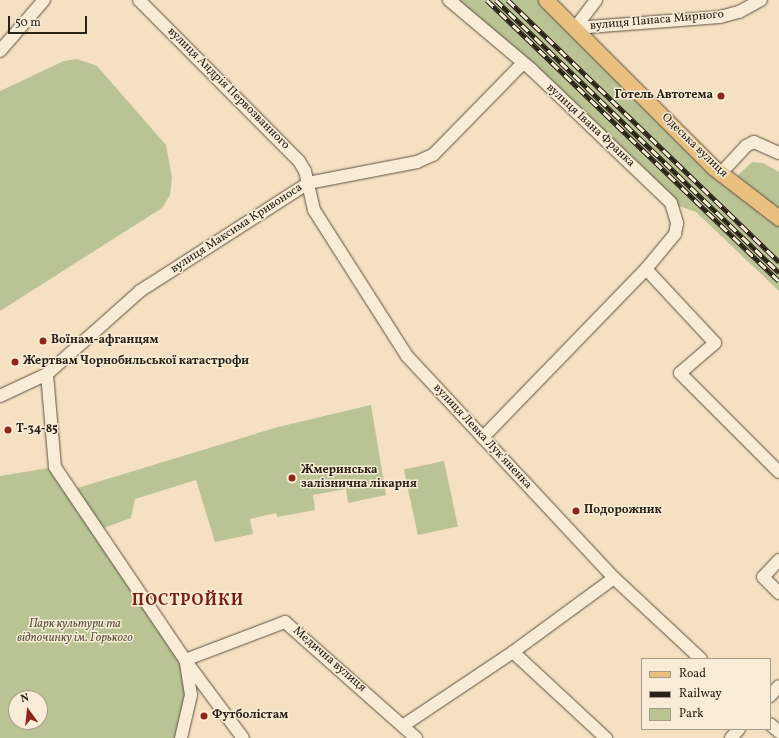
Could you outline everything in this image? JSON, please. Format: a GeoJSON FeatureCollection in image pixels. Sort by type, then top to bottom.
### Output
{"type":"FeatureCollection","features":[{"type":"Feature","properties":{"kind":"main road","name":"Одеська вулиця"},"geometry":{"type":"LineString","coordinates":[[546,0],[721,173],[779,218]]}},
{"type":"Feature","properties":{"kind":"street"},"geometry":{"type":"LineString","coordinates":[[0,51],[44,0]]}},
{"type":"Feature","properties":{"kind":"street","name":"вулиця Андрія Первозванного"},"geometry":{"type":"LineString","coordinates":[[139,0],[299,161],[305,171],[308,183]]}},
{"type":"Feature","properties":{"kind":"street","name":"вулиця Івана Франка"},"geometry":{"type":"LineString","coordinates":[[450,0],[522,64],[671,203],[676,218],[675,234],[646,269],[482,438]]}},
{"type":"Feature","properties":{"kind":"street"},"geometry":{"type":"LineString","coordinates":[[574,28],[596,0]]}},
{"type":"Feature","properties":{"kind":"street","name":"вулиця Панаса Мирного"},"geometry":{"type":"LineString","coordinates":[[574,28],[720,17],[739,12],[761,0]]}},
{"type":"Feature","properties":{"kind":"street","name":"вулиця Максима Кривоноса"},"geometry":{"type":"LineString","coordinates":[[0,396],[47,374],[140,291],[308,183],[426,159],[439,149],[522,64]]}},
{"type":"Feature","properties":{"kind":"street"},"geometry":{"type":"LineString","coordinates":[[721,173],[746,146],[754,142],[779,153]]}},
{"type":"Feature","properties":{"kind":"street","name":"вулиця Левка Лук'яненка"},"geometry":{"type":"LineString","coordinates":[[308,183],[311,204],[407,356],[614,578],[700,658]]}},
{"type":"Feature","properties":{"kind":"street"},"geometry":{"type":"LineString","coordinates":[[646,269],[714,343],[680,374],[779,472]]}},
{"type":"Feature","properties":{"kind":"street"},"geometry":{"type":"LineString","coordinates":[[47,374],[55,466],[185,660],[243,738]]}},
{"type":"Feature","properties":{"kind":"street"},"geometry":{"type":"LineString","coordinates":[[779,560],[763,578],[779,593]]}},
{"type":"Feature","properties":{"kind":"street"},"geometry":{"type":"LineString","coordinates":[[404,725],[513,652],[614,578]]}},
{"type":"Feature","properties":{"kind":"street","name":"Медична вулиця"},"geometry":{"type":"LineString","coordinates":[[185,660],[285,622],[404,725],[416,738]]}},
{"type":"Feature","properties":{"kind":"street"},"geometry":{"type":"LineString","coordinates":[[513,652],[606,738]]}},
{"type":"Feature","properties":{"kind":"street"},"geometry":{"type":"LineString","coordinates":[[181,738],[191,695],[185,660]]}},
{"type":"Feature","properties":{"kind":"street"},"geometry":{"type":"LineString","coordinates":[[771,695],[779,686]]}},
{"type":"Feature","properties":{"kind":"street"},"geometry":{"type":"LineString","coordinates":[[771,725],[779,732]]}},
{"type":"Feature","properties":{"kind":"street"},"geometry":{"type":"LineString","coordinates":[[731,738],[738,730]]}},
{"type":"Feature","properties":{"kind":"green space"},"geometry":{"type":"Polygon","coordinates":[[[449,0],[546,0],[731,182],[752,162],[763,163],[779,172],[779,291],[696,212],[671,203],[449,0]]]}},
{"type":"Feature","properties":{"kind":"green space"},"geometry":{"type":"Polygon","coordinates":[[[77,59],[97,66],[166,145],[172,177],[170,195],[162,208],[0,311],[0,91],[64,61],[77,59]]]}},
{"type":"Feature","properties":{"kind":"green space","name":"Парк культури та відпочинку ім. Горького"},"geometry":{"type":"Polygon","coordinates":[[[371,405],[386,495],[348,503],[346,489],[313,495],[315,510],[277,517],[276,513],[250,519],[253,534],[215,542],[196,480],[135,499],[131,518],[98,530],[185,660],[191,695],[181,738],[0,738],[0,476],[55,467],[71,490],[278,427],[371,405]]]}},
{"type":"Feature","properties":{"kind":"green space"},"geometry":{"type":"Polygon","coordinates":[[[444,461],[458,527],[418,535],[404,470],[444,461]]]}},
{"type":"Feature","properties":{"kind":"railway"},"geometry":{"type":"LineString","coordinates":[[487,0],[779,281]]}},
{"type":"Feature","properties":{"kind":"railway"},"geometry":{"type":"LineString","coordinates":[[496,0],[779,272]]}},
{"type":"Feature","properties":{"kind":"railway"},"geometry":{"type":"LineString","coordinates":[[508,0],[779,262]]}},
{"type":"Feature","properties":{"kind":"place","name":"Готель Автотема"},"geometry":{"type":"Point","coordinates":[721,96]}},
{"type":"Feature","properties":{"kind":"place","name":"Воїнам-афганцям"},"geometry":{"type":"Point","coordinates":[43,341]}},
{"type":"Feature","properties":{"kind":"place","name":"Жертвам Чорнобильської катастрофи"},"geometry":{"type":"Point","coordinates":[15,362]}},
{"type":"Feature","properties":{"kind":"place","name":"Т-34-85"},"geometry":{"type":"Point","coordinates":[8,430]}},
{"type":"Feature","properties":{"kind":"place","name":"Жмеринська залізнична лікарня"},"geometry":{"type":"Point","coordinates":[292,478]}},
{"type":"Feature","properties":{"kind":"place","name":"Подорожник"},"geometry":{"type":"Point","coordinates":[576,511]}},
{"type":"Feature","properties":{"kind":"place","name":"Футболістам"},"geometry":{"type":"Point","coordinates":[204,716]}},
{"type":"Feature","properties":{"kind":"district","name":"ПОСТРОЙКИ"},"geometry":{"type":"Point","coordinates":[188,601]}}]}
